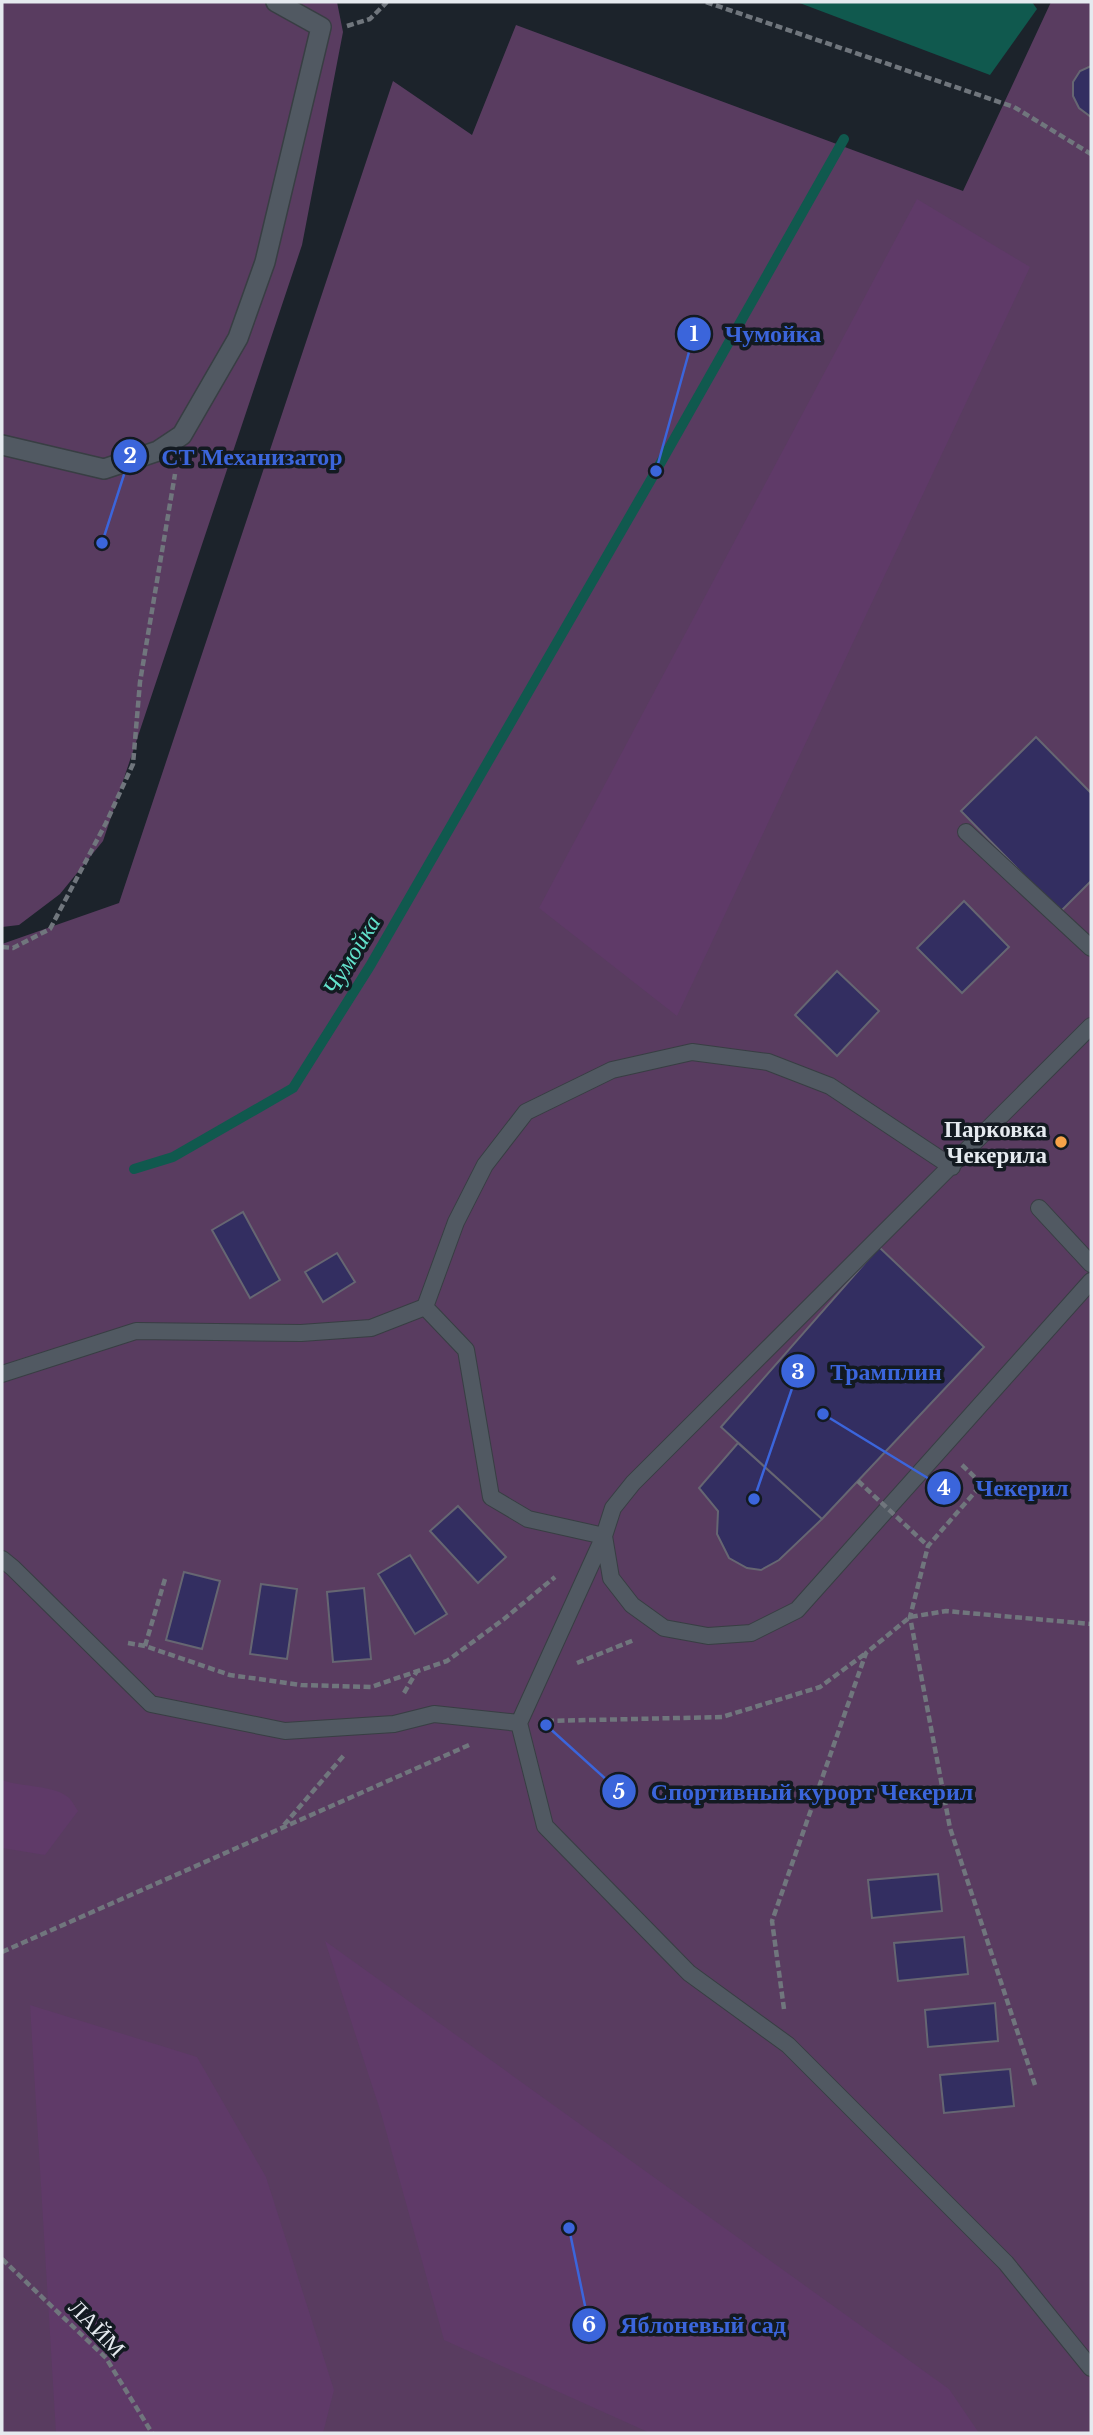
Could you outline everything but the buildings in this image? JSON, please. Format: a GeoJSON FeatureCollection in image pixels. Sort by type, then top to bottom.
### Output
{"type":"FeatureCollection","features":[{"type":"Feature","properties":{"kind":"street"},"geometry":{"type":"LineString","coordinates":[[2,445],[104,469],[158,451],[182,435],[238,338],[265,262],[321,27],[276,2]]}},
{"type":"Feature","properties":{"kind":"lane"},"geometry":{"type":"LineString","coordinates":[[966,832],[1091,948]]}},
{"type":"Feature","properties":{"kind":"lane"},"geometry":{"type":"LineString","coordinates":[[1091,1026],[633,1483],[613,1508],[604,1536],[519,1723],[544,1826],[689,1973],[788,2045],[1006,2263],[1091,2368]]}},
{"type":"Feature","properties":{"kind":"lane"},"geometry":{"type":"LineString","coordinates":[[2,1374],[136,1331],[301,1332],[372,1328],[425,1307],[456,1222],[485,1165],[526,1112],[612,1070],[692,1052],[768,1062],[830,1086],[952,1167]]}},
{"type":"Feature","properties":{"kind":"lane"},"geometry":{"type":"LineString","coordinates":[[1038,1208],[1091,1264]]}},
{"type":"Feature","properties":{"kind":"lane"},"geometry":{"type":"LineString","coordinates":[[604,1536],[611,1578],[632,1605],[664,1628],[708,1636],[751,1633],[797,1610],[1091,1281]]}},
{"type":"Feature","properties":{"kind":"lane"},"geometry":{"type":"LineString","coordinates":[[425,1307],[466,1350],[491,1497],[528,1519],[604,1536]]}},
{"type":"Feature","properties":{"kind":"lane"},"geometry":{"type":"LineString","coordinates":[[2,1559],[151,1704],[285,1731],[394,1724],[434,1714],[519,1723]]}},
{"type":"Feature","properties":{"kind":"path"},"geometry":{"type":"LineString","coordinates":[[321,27],[352,26],[370,19],[387,2]]}},
{"type":"Feature","properties":{"kind":"path"},"geometry":{"type":"LineString","coordinates":[[705,2],[1014,107],[1091,154]]}},
{"type":"Feature","properties":{"kind":"path"},"geometry":{"type":"LineString","coordinates":[[2,947],[13,948],[50,929],[106,823],[133,764],[140,682],[182,435]]}},
{"type":"Feature","properties":{"kind":"path"},"geometry":{"type":"LineString","coordinates":[[858,1481],[928,1546]]}},
{"type":"Feature","properties":{"kind":"path"},"geometry":{"type":"LineString","coordinates":[[982,1484],[928,1546],[910,1617],[950,1828],[1036,2088]]}},
{"type":"Feature","properties":{"kind":"path"},"geometry":{"type":"LineString","coordinates":[[165,1579],[145,1646],[230,1675],[301,1685],[370,1687],[447,1661],[504,1619],[564,1569]]}},
{"type":"Feature","properties":{"kind":"path"},"geometry":{"type":"LineString","coordinates":[[2,1952],[519,1723],[722,1717],[820,1687],[910,1617],[946,1611],[1091,1623]]}},
{"type":"Feature","properties":{"kind":"path"},"geometry":{"type":"LineString","coordinates":[[574,1664],[664,1628]]}},
{"type":"Feature","properties":{"kind":"path"},"geometry":{"type":"LineString","coordinates":[[788,2045],[772,1921],[866,1653]]}},
{"type":"Feature","properties":{"kind":"path","name":"ЛАЙМ"},"geometry":{"type":"LineString","coordinates":[[2,2259],[106,2358],[152,2433]]}},
{"type":"Feature","properties":{"kind":"shaded area"},"geometry":{"type":"Polygon","coordinates":[[[2,2],[337,2],[343,32],[302,245],[103,841],[60,894],[19,925],[2,927],[2,2]]]}},
{"type":"Feature","properties":{"kind":"shaded area"},"geometry":{"type":"Polygon","coordinates":[[[797,2],[1032,2],[1037,9],[990,75],[797,2]]]}},
{"type":"Feature","properties":{"kind":"shaded area"},"geometry":{"type":"Polygon","coordinates":[[[1051,2],[1091,2],[1091,2433],[2,2433],[2,944],[119,903],[393,81],[472,135],[516,25],[963,191],[1051,2]]]}},
{"type":"Feature","properties":{"kind":"shaded area"},"geometry":{"type":"Polygon","coordinates":[[[917,199],[1030,267],[677,1016],[539,908],[917,199]]]}},
{"type":"Feature","properties":{"kind":"shaded area"},"geometry":{"type":"Polygon","coordinates":[[[2,1780],[62,1793],[78,1811],[45,1855],[2,1848],[2,1780]]]}},
{"type":"Feature","properties":{"kind":"shaded area"},"geometry":{"type":"Polygon","coordinates":[[[325,1941],[949,2389],[979,2433],[650,2433],[444,2340],[381,2113],[325,1941]]]}},
{"type":"Feature","properties":{"kind":"shaded area"},"geometry":{"type":"Polygon","coordinates":[[[30,2005],[197,2057],[266,2177],[334,2390],[323,2433],[56,2433],[30,2005]]]}},
{"type":"Feature","properties":{"kind":"waterway","name":"Чумойка"},"geometry":{"type":"LineString","coordinates":[[134,1169],[173,1157],[293,1088],[370,966],[844,139]]}},
{"type":"Feature","properties":{"kind":"place","name":"Чумойка"},"geometry":{"type":"Point","coordinates":[656,471]}},
{"type":"Feature","properties":{"kind":"place","name":"СТ Механизатор"},"geometry":{"type":"Point","coordinates":[102,543]}},
{"type":"Feature","properties":{"kind":"place","name":"Парковка Чекерила"},"geometry":{"type":"Point","coordinates":[1061,1142]}},
{"type":"Feature","properties":{"kind":"place","name":"Чекерил"},"geometry":{"type":"Point","coordinates":[823,1414]}},
{"type":"Feature","properties":{"kind":"place","name":"Трамплин"},"geometry":{"type":"Point","coordinates":[754,1499]}},
{"type":"Feature","properties":{"kind":"place","name":"Спортивный курорт Чекерил"},"geometry":{"type":"Point","coordinates":[546,1725]}},
{"type":"Feature","properties":{"kind":"place","name":"Яблоневый сад"},"geometry":{"type":"Point","coordinates":[569,2228]}}]}
